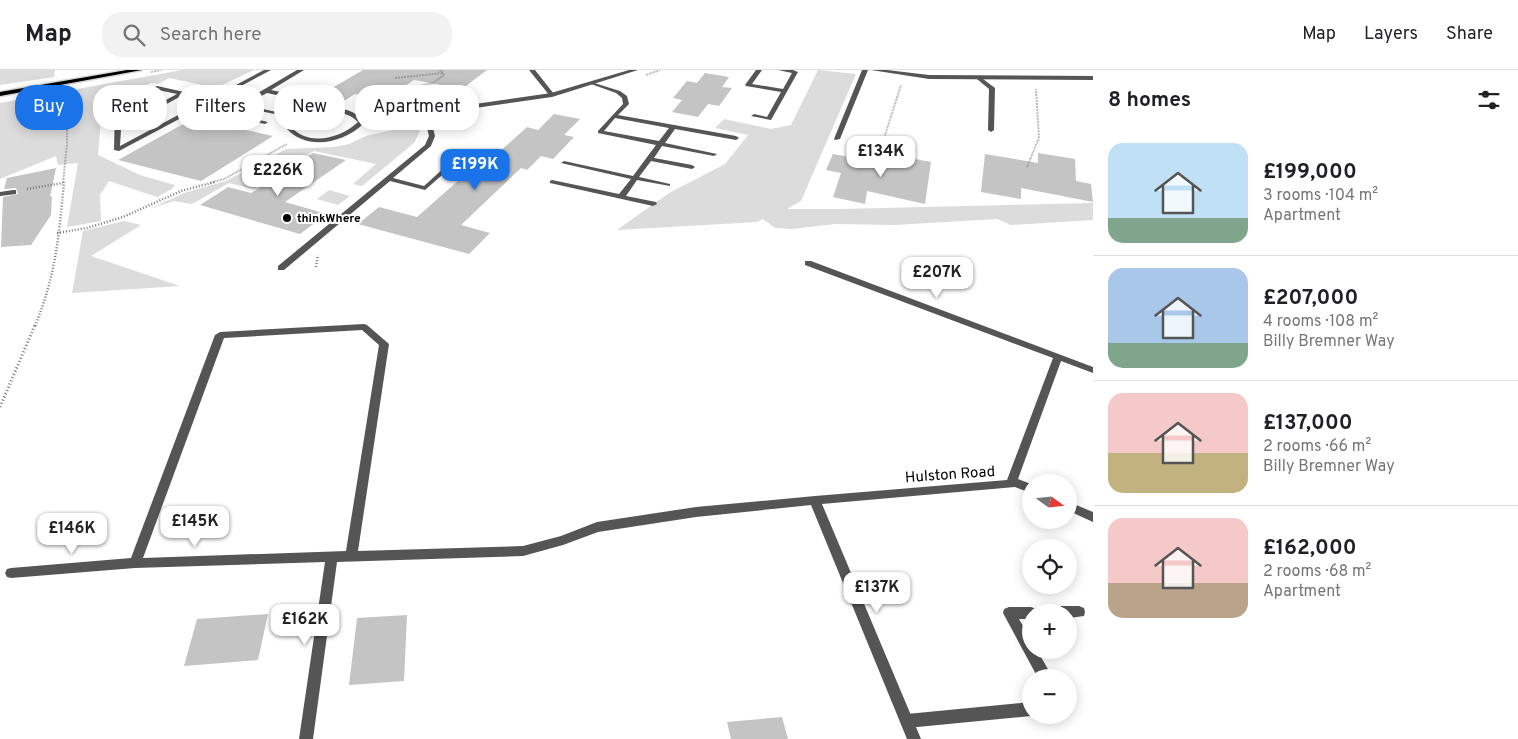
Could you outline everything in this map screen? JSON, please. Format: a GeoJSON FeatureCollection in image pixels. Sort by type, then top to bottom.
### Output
{"type":"FeatureCollection","features":[{"type":"Feature","properties":{"kind":"main road"},"geometry":{"type":"LineString","coordinates":[[0,94],[139,70]]}},
{"type":"Feature","properties":{"kind":"street"},"geometry":{"type":"LineString","coordinates":[[239,85],[268,70]]}},
{"type":"Feature","properties":{"kind":"street"},"geometry":{"type":"LineString","coordinates":[[264,93],[302,70]]}},
{"type":"Feature","properties":{"kind":"street"},"geometry":{"type":"LineString","coordinates":[[532,70],[552,95]]}},
{"type":"Feature","properties":{"kind":"street"},"geometry":{"type":"LineString","coordinates":[[479,104],[552,95],[635,70]]}},
{"type":"Feature","properties":{"kind":"street"},"geometry":{"type":"LineString","coordinates":[[759,70],[748,85],[784,91]]}},
{"type":"Feature","properties":{"kind":"street"},"geometry":{"type":"LineString","coordinates":[[754,116],[769,119],[795,72],[781,70]]}},
{"type":"Feature","properties":{"kind":"street"},"geometry":{"type":"LineString","coordinates":[[837,139],[865,70]]}},
{"type":"Feature","properties":{"kind":"street"},"geometry":{"type":"LineString","coordinates":[[874,70],[904,75],[979,78],[1035,76],[1093,78]]}},
{"type":"Feature","properties":{"kind":"street"},"geometry":{"type":"LineString","coordinates":[[979,78],[992,88],[990,130]]}},
{"type":"Feature","properties":{"kind":"street"},"geometry":{"type":"LineString","coordinates":[[593,83],[618,92],[625,97],[626,104],[600,132],[714,154]]}},
{"type":"Feature","properties":{"kind":"street"},"geometry":{"type":"LineString","coordinates":[[267,91],[274,92]]}},
{"type":"Feature","properties":{"kind":"street"},"geometry":{"type":"LineString","coordinates":[[614,116],[736,138]]}},
{"type":"Feature","properties":{"kind":"street"},"geometry":{"type":"LineString","coordinates":[[621,197],[673,127]]}},
{"type":"Feature","properties":{"kind":"street"},"geometry":{"type":"LineString","coordinates":[[117,130],[116,150],[154,130]]}},
{"type":"Feature","properties":{"kind":"street"},"geometry":{"type":"LineString","coordinates":[[291,130],[293,134],[301,138],[312,140],[336,138],[356,130]]}},
{"type":"Feature","properties":{"kind":"street"},"geometry":{"type":"LineString","coordinates":[[281,268],[428,146],[432,136],[431,130]]}},
{"type":"Feature","properties":{"kind":"street"},"geometry":{"type":"LineString","coordinates":[[649,159],[692,167]]}},
{"type":"Feature","properties":{"kind":"street"},"geometry":{"type":"LineString","coordinates":[[564,164],[668,185]]}},
{"type":"Feature","properties":{"kind":"street"},"geometry":{"type":"LineString","coordinates":[[388,179],[425,188],[447,168]]}},
{"type":"Feature","properties":{"kind":"street"},"geometry":{"type":"LineString","coordinates":[[552,182],[653,204]]}},
{"type":"Feature","properties":{"kind":"street"},"geometry":{"type":"LineString","coordinates":[[0,194],[13,192]]}},
{"type":"Feature","properties":{"kind":"street"},"geometry":{"type":"LineString","coordinates":[[808,263],[1093,370]]}},
{"type":"Feature","properties":{"kind":"street"},"geometry":{"type":"LineString","coordinates":[[135,563],[220,335],[364,327],[384,344],[350,556]]}},
{"type":"Feature","properties":{"kind":"street","name":"Hulston Road"},"geometry":{"type":"LineString","coordinates":[[12,573],[135,563],[524,550],[563,540],[597,527],[696,512],[1011,484],[1058,357]]}},
{"type":"Feature","properties":{"kind":"street"},"geometry":{"type":"LineString","coordinates":[[1013,481],[1022,485]]}},
{"type":"Feature","properties":{"kind":"street"},"geometry":{"type":"LineString","coordinates":[[815,500],[914,739]]}},
{"type":"Feature","properties":{"kind":"street"},"geometry":{"type":"LineString","coordinates":[[1078,510],[1093,517]]}},
{"type":"Feature","properties":{"kind":"street"},"geometry":{"type":"LineString","coordinates":[[306,739],[332,557]]}},
{"type":"Feature","properties":{"kind":"street"},"geometry":{"type":"LineString","coordinates":[[1022,613],[1009,613],[1022,636]]}},
{"type":"Feature","properties":{"kind":"street"},"geometry":{"type":"LineString","coordinates":[[907,722],[1022,709]]}},
{"type":"Feature","properties":{"kind":"path"},"geometry":{"type":"LineString","coordinates":[[438,70],[443,73]]}},
{"type":"Feature","properties":{"kind":"path"},"geometry":{"type":"LineString","coordinates":[[642,76],[660,70]]}},
{"type":"Feature","properties":{"kind":"path"},"geometry":{"type":"LineString","coordinates":[[396,78],[443,73]]}},
{"type":"Feature","properties":{"kind":"path"},"geometry":{"type":"LineString","coordinates":[[424,85],[433,83],[444,75],[443,73]]}},
{"type":"Feature","properties":{"kind":"path"},"geometry":{"type":"LineString","coordinates":[[880,151],[904,75]]}},
{"type":"Feature","properties":{"kind":"path"},"geometry":{"type":"LineString","coordinates":[[1027,167],[1039,138],[1035,76]]}},
{"type":"Feature","properties":{"kind":"path"},"geometry":{"type":"LineString","coordinates":[[0,407],[46,299],[57,254],[57,233],[63,183],[68,101],[65,82]]}},
{"type":"Feature","properties":{"kind":"path"},"geometry":{"type":"LineString","coordinates":[[57,233],[86,228],[122,216],[181,191],[224,179],[282,146],[301,138]]}},
{"type":"Feature","properties":{"kind":"path"},"geometry":{"type":"LineString","coordinates":[[13,192],[63,183]]}},
{"type":"Feature","properties":{"kind":"path"},"geometry":{"type":"LineString","coordinates":[[316,267],[320,248]]}},
{"type":"Feature","properties":{"kind":"shaded area"},"geometry":{"type":"Polygon","coordinates":[[[0,70],[55,70],[54,77],[0,85],[0,70]]]}},
{"type":"Feature","properties":{"kind":"shaded area"},"geometry":{"type":"Polygon","coordinates":[[[182,70],[254,70],[222,85],[202,85],[169,78],[158,84],[99,85],[182,70]]]}},
{"type":"Feature","properties":{"kind":"shaded area"},"geometry":{"type":"Polygon","coordinates":[[[818,70],[856,74],[801,201],[787,209],[1093,203],[1093,220],[1011,225],[997,219],[895,225],[835,224],[792,229],[775,228],[763,219],[757,222],[617,230],[669,193],[725,164],[748,135],[715,128],[724,119],[771,129],[791,125],[818,70]]]}},
{"type":"Feature","properties":{"kind":"shaded area"},"geometry":{"type":"Polygon","coordinates":[[[93,86],[93,130],[100,130],[98,155],[140,175],[175,185],[172,189],[157,197],[109,181],[100,195],[101,221],[67,227],[78,163],[58,165],[56,156],[0,179],[0,103],[15,100],[15,130],[83,130],[83,88],[93,86]]]}},
{"type":"Feature","properties":{"kind":"shaded area"},"geometry":{"type":"Polygon","coordinates":[[[393,130],[420,131],[414,143],[362,186],[353,184],[376,164],[314,151],[254,189],[229,183],[192,204],[174,201],[149,209],[184,193],[226,181],[286,149],[334,147],[349,144],[366,136],[393,130]]]}},
{"type":"Feature","properties":{"kind":"shaded area"},"geometry":{"type":"Polygon","coordinates":[[[329,190],[350,196],[338,205],[317,199],[329,190]]]}},
{"type":"Feature","properties":{"kind":"shaded area"},"geometry":{"type":"Polygon","coordinates":[[[124,221],[141,225],[91,256],[180,286],[72,293],[83,231],[124,221]]]}},
{"type":"Feature","properties":{"kind":"building"},"geometry":{"type":"Polygon","coordinates":[[[363,70],[487,70],[467,85],[441,85],[414,80],[406,85],[355,85],[355,94],[345,100],[345,85],[337,85],[363,70]]]}},
{"type":"Feature","properties":{"kind":"building"},"geometry":{"type":"Polygon","coordinates":[[[705,73],[729,77],[722,87],[732,88],[719,106],[708,104],[698,117],[672,112],[682,100],[673,98],[687,81],[697,83],[705,73]]]}},
{"type":"Feature","properties":{"kind":"building"},"geometry":{"type":"Polygon","coordinates":[[[554,114],[580,119],[564,135],[574,137],[553,159],[541,156],[527,170],[521,168],[461,225],[490,233],[469,254],[358,224],[379,207],[417,217],[468,172],[476,173],[527,127],[538,130],[554,114]]]}},
{"type":"Feature","properties":{"kind":"building"},"geometry":{"type":"Polygon","coordinates":[[[177,127],[177,130],[247,130],[273,136],[201,181],[118,160],[177,127]]]}},
{"type":"Feature","properties":{"kind":"building"},"geometry":{"type":"Polygon","coordinates":[[[313,153],[346,160],[285,202],[327,214],[300,234],[200,205],[228,187],[251,193],[313,153]]]}},
{"type":"Feature","properties":{"kind":"building"},"geometry":{"type":"Polygon","coordinates":[[[1038,153],[1075,159],[1076,181],[1091,184],[1093,202],[1021,188],[1021,199],[981,192],[985,154],[1038,163],[1038,153]]]}},
{"type":"Feature","properties":{"kind":"building"},"geometry":{"type":"Polygon","coordinates":[[[833,154],[893,165],[895,155],[931,162],[925,204],[867,191],[865,204],[833,197],[841,173],[826,170],[833,154]]]}},
{"type":"Feature","properties":{"kind":"building"},"geometry":{"type":"Polygon","coordinates":[[[56,168],[50,197],[52,196],[51,215],[31,245],[1,247],[3,197],[18,194],[16,188],[4,189],[7,178],[56,168]]]}},
{"type":"Feature","properties":{"kind":"building"},"geometry":{"type":"Polygon","coordinates":[[[268,614],[258,660],[184,666],[197,619],[268,614]]]}},
{"type":"Feature","properties":{"kind":"building"},"geometry":{"type":"Polygon","coordinates":[[[407,615],[404,681],[349,685],[357,618],[407,615]]]}},
{"type":"Feature","properties":{"kind":"building"},"geometry":{"type":"Polygon","coordinates":[[[782,717],[788,739],[731,739],[727,722],[782,717]]]}},
{"type":"Feature","properties":{"kind":"place","name":"thinkWhere"},"geometry":{"type":"Point","coordinates":[287,218]}}]}
